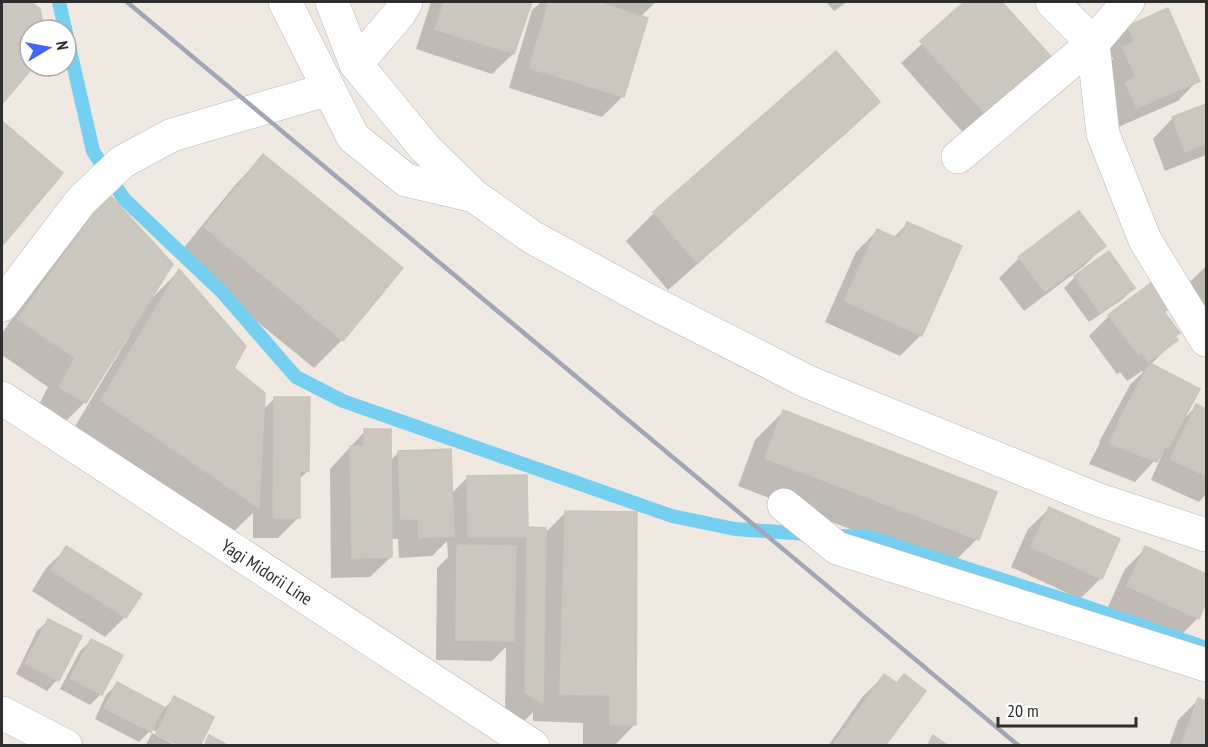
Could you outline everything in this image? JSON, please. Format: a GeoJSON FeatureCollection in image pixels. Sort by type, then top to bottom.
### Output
{"type":"FeatureCollection","features":[{"type":"Feature","properties":{"kind":"street"},"geometry":{"type":"LineString","coordinates":[[285,2],[353,137],[406,180],[474,196]]}},
{"type":"Feature","properties":{"kind":"street"},"geometry":{"type":"LineString","coordinates":[[332,2],[356,64],[425,148],[474,196],[532,237],[649,301],[808,382],[1099,500],[1206,535]]}},
{"type":"Feature","properties":{"kind":"street"},"geometry":{"type":"LineString","coordinates":[[356,64],[399,14],[406,2]]}},
{"type":"Feature","properties":{"kind":"street"},"geometry":{"type":"LineString","coordinates":[[1052,2],[1093,43],[1103,134],[1145,240],[1206,340]]}},
{"type":"Feature","properties":{"kind":"street"},"geometry":{"type":"LineString","coordinates":[[958,157],[1093,43],[1128,2]]}},
{"type":"Feature","properties":{"kind":"street"},"geometry":{"type":"LineString","coordinates":[[2,305],[81,201],[122,162],[172,135],[329,89]]}},
{"type":"Feature","properties":{"kind":"street","name":"Yagi Midorii Line"},"geometry":{"type":"LineString","coordinates":[[2,398],[533,746]]}},
{"type":"Feature","properties":{"kind":"street"},"geometry":{"type":"LineString","coordinates":[[784,505],[837,548],[1206,664]]}},
{"type":"Feature","properties":{"kind":"street"},"geometry":{"type":"LineString","coordinates":[[2,713],[66,746]]}},
{"type":"Feature","properties":{"kind":"building"},"geometry":{"type":"Polygon","coordinates":[[[2,2],[31,2],[40,9],[42,18],[18,18],[18,78],[24,78],[2,104],[2,2]]]}},
{"type":"Feature","properties":{"kind":"building"},"geometry":{"type":"Polygon","coordinates":[[[444,2],[532,2],[514,54],[435,29],[444,2]]]}},
{"type":"Feature","properties":{"kind":"building"},"geometry":{"type":"Polygon","coordinates":[[[549,2],[596,2],[648,18],[624,97],[529,68],[549,2]]]}},
{"type":"Feature","properties":{"kind":"building"},"geometry":{"type":"Polygon","coordinates":[[[964,2],[1002,2],[1054,60],[989,118],[920,41],[964,2]]]}},
{"type":"Feature","properties":{"kind":"building"},"geometry":{"type":"Polygon","coordinates":[[[1168,8],[1200,81],[1137,108],[1125,82],[1136,77],[1122,47],[1134,42],[1128,26],[1168,8]]]}},
{"type":"Feature","properties":{"kind":"building"},"geometry":{"type":"Polygon","coordinates":[[[836,51],[880,102],[697,263],[653,212],[836,51]]]}},
{"type":"Feature","properties":{"kind":"building"},"geometry":{"type":"Polygon","coordinates":[[[1206,104],[1206,144],[1185,152],[1172,117],[1206,104]]]}},
{"type":"Feature","properties":{"kind":"building"},"geometry":{"type":"Polygon","coordinates":[[[2,121],[63,173],[2,246],[2,121]]]}},
{"type":"Feature","properties":{"kind":"building"},"geometry":{"type":"Polygon","coordinates":[[[263,154],[403,268],[343,341],[204,227],[263,154]]]}},
{"type":"Feature","properties":{"kind":"building"},"geometry":{"type":"Polygon","coordinates":[[[108,193],[173,264],[86,403],[59,387],[75,358],[18,319],[108,193]]]}},
{"type":"Feature","properties":{"kind":"building"},"geometry":{"type":"Polygon","coordinates":[[[1079,211],[1106,246],[1045,292],[1018,257],[1079,211]]]}},
{"type":"Feature","properties":{"kind":"building"},"geometry":{"type":"Polygon","coordinates":[[[907,222],[962,246],[922,336],[844,301],[877,229],[899,239],[907,222]]]}},
{"type":"Feature","properties":{"kind":"building"},"geometry":{"type":"Polygon","coordinates":[[[1109,251],[1135,288],[1100,313],[1074,276],[1109,251]]]}},
{"type":"Feature","properties":{"kind":"building"},"geometry":{"type":"Polygon","coordinates":[[[179,269],[246,346],[234,368],[265,393],[259,508],[101,400],[179,269]]]}},
{"type":"Feature","properties":{"kind":"building"},"geometry":{"type":"Polygon","coordinates":[[[1151,283],[1171,308],[1164,312],[1180,333],[1175,336],[1178,340],[1148,362],[1141,352],[1139,355],[1108,315],[1151,283]]]}},
{"type":"Feature","properties":{"kind":"building"},"geometry":{"type":"Polygon","coordinates":[[[1150,363],[1200,389],[1168,448],[1165,447],[1157,462],[1109,443],[1150,363]]]}},
{"type":"Feature","properties":{"kind":"building"},"geometry":{"type":"Polygon","coordinates":[[[274,397],[310,397],[309,471],[300,471],[300,518],[273,518],[274,397]]]}},
{"type":"Feature","properties":{"kind":"building"},"geometry":{"type":"Polygon","coordinates":[[[1196,404],[1206,409],[1206,476],[1170,459],[1196,404]]]}},
{"type":"Feature","properties":{"kind":"building"},"geometry":{"type":"Polygon","coordinates":[[[783,410],[997,492],[979,540],[765,458],[783,410]]]}},
{"type":"Feature","properties":{"kind":"building"},"geometry":{"type":"Polygon","coordinates":[[[364,429],[391,429],[392,557],[352,558],[350,446],[364,446],[364,429]]]}},
{"type":"Feature","properties":{"kind":"building"},"geometry":{"type":"Polygon","coordinates":[[[451,449],[454,536],[419,538],[418,519],[401,519],[398,451],[451,449]]]}},
{"type":"Feature","properties":{"kind":"building"},"geometry":{"type":"Polygon","coordinates":[[[527,475],[528,527],[546,528],[543,704],[525,693],[527,537],[468,537],[467,476],[527,475]]]}},
{"type":"Feature","properties":{"kind":"building"},"geometry":{"type":"Polygon","coordinates":[[[1049,507],[1120,539],[1102,579],[1031,547],[1049,507]]]}},
{"type":"Feature","properties":{"kind":"building"},"geometry":{"type":"Polygon","coordinates":[[[565,511],[637,512],[636,725],[610,725],[610,695],[560,694],[565,511]]]}},
{"type":"Feature","properties":{"kind":"building"},"geometry":{"type":"Polygon","coordinates":[[[457,545],[516,546],[514,641],[456,640],[457,545]]]}},
{"type":"Feature","properties":{"kind":"building"},"geometry":{"type":"Polygon","coordinates":[[[66,546],[142,594],[126,618],[51,570],[66,546]]]}},
{"type":"Feature","properties":{"kind":"building"},"geometry":{"type":"Polygon","coordinates":[[[1145,546],[1206,574],[1206,602],[1199,619],[1127,586],[1145,546]]]}},
{"type":"Feature","properties":{"kind":"building"},"geometry":{"type":"Polygon","coordinates":[[[48,619],[82,636],[59,681],[25,663],[48,619]]]}},
{"type":"Feature","properties":{"kind":"building"},"geometry":{"type":"Polygon","coordinates":[[[91,639],[123,655],[102,695],[70,678],[91,639]]]}},
{"type":"Feature","properties":{"kind":"building"},"geometry":{"type":"Polygon","coordinates":[[[884,674],[897,683],[904,674],[926,691],[885,746],[832,746],[884,674]]]}},
{"type":"Feature","properties":{"kind":"building"},"geometry":{"type":"Polygon","coordinates":[[[117,682],[164,707],[151,732],[104,708],[117,682]]]}},
{"type":"Feature","properties":{"kind":"building"},"geometry":{"type":"Polygon","coordinates":[[[174,696],[214,717],[200,746],[180,746],[156,734],[174,696]]]}},
{"type":"Feature","properties":{"kind":"building"},"geometry":{"type":"Polygon","coordinates":[[[1198,698],[1206,701],[1206,746],[1181,746],[1198,698]]]}},
{"type":"Feature","properties":{"kind":"building"},"geometry":{"type":"Polygon","coordinates":[[[209,735],[229,746],[204,746],[209,735]]]}},
{"type":"Feature","properties":{"kind":"building"},"geometry":{"type":"Polygon","coordinates":[[[933,735],[949,746],[927,746],[933,735]]]}},
{"type":"Feature","properties":{"kind":"waterway"},"geometry":{"type":"LineString","coordinates":[[59,2],[93,151],[124,199],[222,292],[296,377],[343,401],[672,516],[735,529],[808,534]]}},
{"type":"Feature","properties":{"kind":"waterway"},"geometry":{"type":"LineString","coordinates":[[839,536],[868,537],[1090,608],[1206,648]]}},
{"type":"Feature","properties":{"kind":"railway"},"geometry":{"type":"LineString","coordinates":[[127,2],[1019,746]]}}]}
